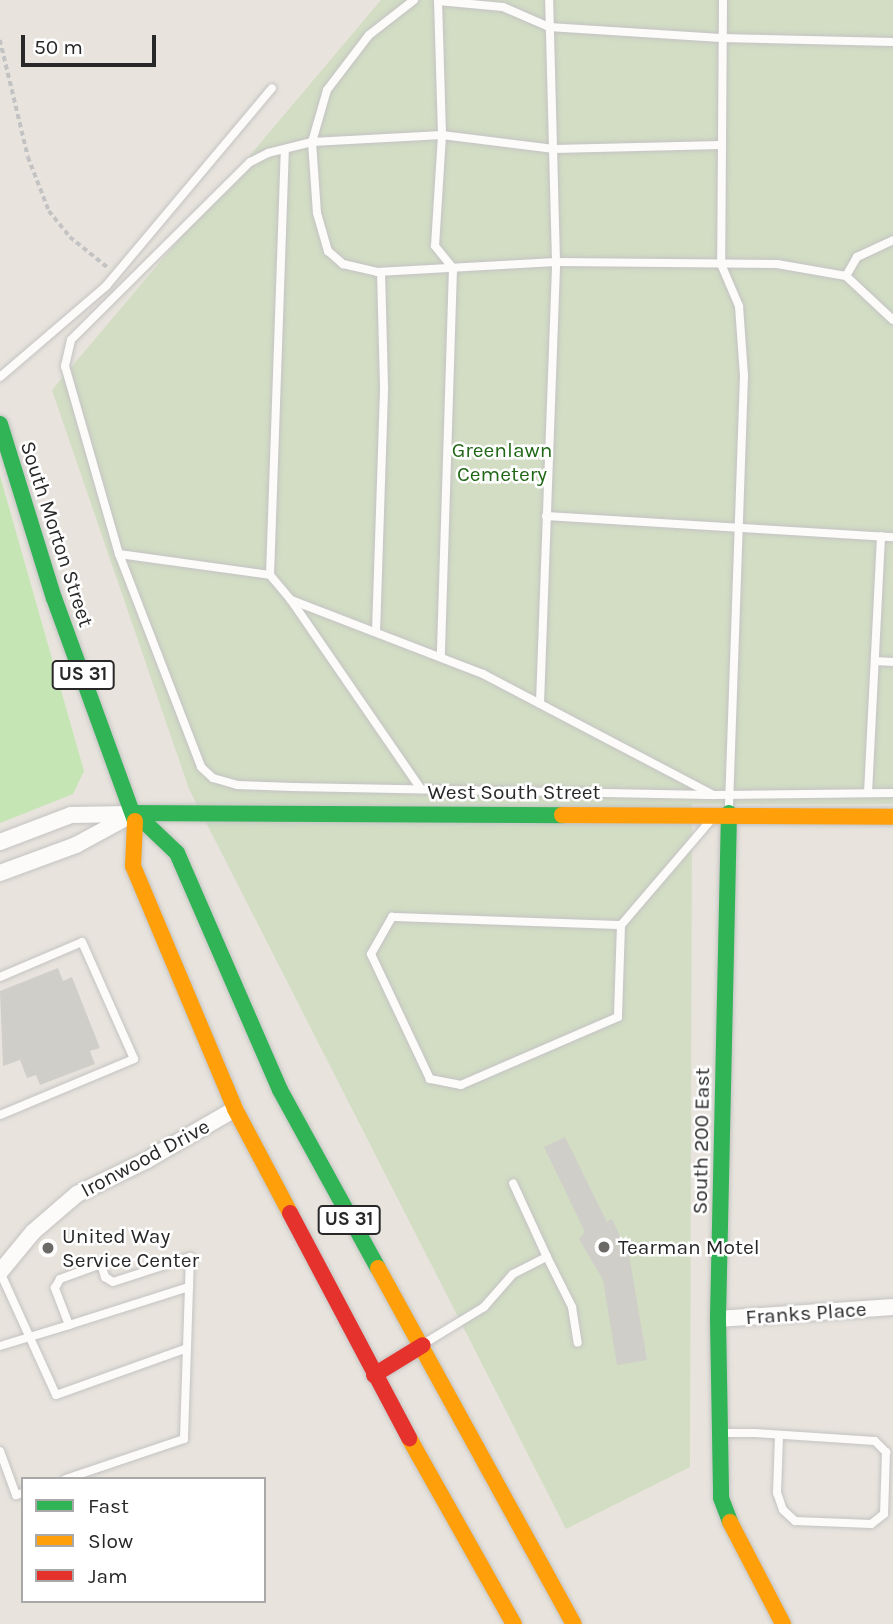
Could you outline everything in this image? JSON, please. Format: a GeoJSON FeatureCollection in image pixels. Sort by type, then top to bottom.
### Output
{"type":"FeatureCollection","features":[{"type":"Feature","properties":{"kind":"main road","name":"South Morton Street"},"geometry":{"type":"LineString","coordinates":[[0,424],[54,598],[135,813]]}},
{"type":"Feature","properties":{"kind":"main road","name":"West South Street"},"geometry":{"type":"LineString","coordinates":[[135,813],[723,813],[893,817]]}},
{"type":"Feature","properties":{"kind":"main road","name":"US 31"},"geometry":{"type":"LineString","coordinates":[[135,813],[133,866],[235,1109],[374,1375],[514,1624]]}},
{"type":"Feature","properties":{"kind":"main road","name":"US 31"},"geometry":{"type":"LineString","coordinates":[[135,813],[177,853],[280,1090],[348,1218],[423,1345],[574,1624]]}},
{"type":"Feature","properties":{"kind":"main road","name":"South 200 East"},"geometry":{"type":"LineString","coordinates":[[723,813],[718,1319],[721,1498],[736,1539],[783,1624]]}},
{"type":"Feature","properties":{"kind":"main road"},"geometry":{"type":"LineString","coordinates":[[374,1375],[423,1345]]}},
{"type":"Feature","properties":{"kind":"street"},"geometry":{"type":"LineString","coordinates":[[0,842],[71,815],[135,813]]}},
{"type":"Feature","properties":{"kind":"street"},"geometry":{"type":"LineString","coordinates":[[0,873],[76,845],[135,813]]}},
{"type":"Feature","properties":{"kind":"street","name":"Ironwood Drive"},"geometry":{"type":"LineString","coordinates":[[0,1272],[33,1233],[77,1194],[147,1160],[235,1109]]}},
{"type":"Feature","properties":{"kind":"street","name":"Franks Place"},"geometry":{"type":"LineString","coordinates":[[718,1319],[893,1307]]}},
{"type":"Feature","properties":{"kind":"lane"},"geometry":{"type":"LineString","coordinates":[[414,0],[369,35],[327,90],[312,142],[317,213],[328,251],[343,264],[381,272],[556,262],[777,264],[846,276],[893,320]]}},
{"type":"Feature","properties":{"kind":"lane"},"geometry":{"type":"LineString","coordinates":[[441,656],[453,268],[435,246],[442,135],[438,0],[503,7],[550,27],[721,38],[893,41]]}},
{"type":"Feature","properties":{"kind":"lane"},"geometry":{"type":"LineString","coordinates":[[540,703],[556,262],[549,0]]}},
{"type":"Feature","properties":{"kind":"lane"},"geometry":{"type":"LineString","coordinates":[[621,925],[391,917],[371,954],[430,1079],[461,1085],[618,1017],[621,925],[723,813],[730,793],[739,528],[742,332],[739,306],[721,264],[723,0]]}},
{"type":"Feature","properties":{"kind":"lane"},"geometry":{"type":"LineString","coordinates":[[0,377],[116,274],[272,88]]}},
{"type":"Feature","properties":{"kind":"lane"},"geometry":{"type":"LineString","coordinates":[[721,145],[554,149],[442,135],[312,142],[285,151],[268,153],[250,162],[67,348],[65,366],[119,554],[201,767],[213,778],[237,785],[713,795],[893,793]]}},
{"type":"Feature","properties":{"kind":"lane"},"geometry":{"type":"LineString","coordinates":[[270,575],[285,151]]}},
{"type":"Feature","properties":{"kind":"lane"},"geometry":{"type":"LineString","coordinates":[[846,276],[857,257],[893,240]]}},
{"type":"Feature","properties":{"kind":"lane"},"geometry":{"type":"LineString","coordinates":[[376,632],[384,386],[381,272]]}},
{"type":"Feature","properties":{"kind":"lane"},"geometry":{"type":"LineString","coordinates":[[546,516],[893,537]]}},
{"type":"Feature","properties":{"kind":"lane"},"geometry":{"type":"LineString","coordinates":[[868,793],[881,536]]}},
{"type":"Feature","properties":{"kind":"lane"},"geometry":{"type":"LineString","coordinates":[[119,554],[270,575],[291,600],[421,789]]}},
{"type":"Feature","properties":{"kind":"lane"},"geometry":{"type":"LineString","coordinates":[[291,600],[441,656],[540,703],[713,795]]}},
{"type":"Feature","properties":{"kind":"lane"},"geometry":{"type":"LineString","coordinates":[[874,661],[893,662]]}},
{"type":"Feature","properties":{"kind":"lane"},"geometry":{"type":"LineString","coordinates":[[0,977],[82,942],[134,1059],[0,1115]]}},
{"type":"Feature","properties":{"kind":"lane"},"geometry":{"type":"LineString","coordinates":[[513,1183],[572,1307],[578,1343]]}},
{"type":"Feature","properties":{"kind":"lane"},"geometry":{"type":"LineString","coordinates":[[69,1325],[55,1288],[60,1279],[101,1264],[105,1278],[113,1282],[190,1257],[184,1439],[72,1477]]}},
{"type":"Feature","properties":{"kind":"lane"},"geometry":{"type":"LineString","coordinates":[[423,1345],[484,1307],[513,1274],[547,1257]]}},
{"type":"Feature","properties":{"kind":"lane"},"geometry":{"type":"LineString","coordinates":[[0,1272],[56,1395],[187,1348]]}},
{"type":"Feature","properties":{"kind":"lane"},"geometry":{"type":"LineString","coordinates":[[0,1346],[189,1287]]}},
{"type":"Feature","properties":{"kind":"lane"},"geometry":{"type":"LineString","coordinates":[[719,1433],[779,1435],[875,1441],[886,1452],[884,1514],[871,1524],[795,1521],[783,1510],[777,1493],[779,1435]]}},
{"type":"Feature","properties":{"kind":"lane"},"geometry":{"type":"LineString","coordinates":[[0,1451],[16,1495],[21,1494]]}},
{"type":"Feature","properties":{"kind":"path"},"geometry":{"type":"LineString","coordinates":[[0,40],[25,146],[49,211],[70,237],[116,274]]}},
{"type":"Feature","properties":{"kind":"green space","name":"Greenlawn Cemetery"},"geometry":{"type":"Polygon","coordinates":[[[381,0],[893,0],[893,804],[692,804],[690,1467],[566,1529],[189,789],[52,390],[381,0]]]}},
{"type":"Feature","properties":{"kind":"green space"},"geometry":{"type":"Polygon","coordinates":[[[0,476],[84,771],[73,794],[0,823],[0,476]]]}},
{"type":"Feature","properties":{"kind":"building"},"geometry":{"type":"Polygon","coordinates":[[[58,968],[63,981],[72,977],[100,1048],[90,1051],[95,1064],[40,1085],[36,1075],[27,1078],[20,1060],[3,1066],[0,991],[58,968]]]}},
{"type":"Feature","properties":{"kind":"building","name":"Tearman Motel"},"geometry":{"type":"Polygon","coordinates":[[[565,1137],[607,1222],[612,1219],[629,1255],[647,1360],[617,1365],[603,1280],[579,1239],[585,1232],[544,1147],[565,1137]]]}},
{"type":"Feature","properties":{"kind":"traffic: fast"},"geometry":{"type":"LineString","coordinates":[[0,424],[54,598],[135,821]]}},
{"type":"Feature","properties":{"kind":"traffic: fast"},"geometry":{"type":"LineString","coordinates":[[135,813],[562,815]]}},
{"type":"Feature","properties":{"kind":"traffic: fast"},"geometry":{"type":"LineString","coordinates":[[135,813],[177,853],[280,1090],[378,1268]]}},
{"type":"Feature","properties":{"kind":"traffic: fast"},"geometry":{"type":"LineString","coordinates":[[729,813],[718,1319],[721,1498],[730,1522]]}},
{"type":"Feature","properties":{"kind":"traffic: slow"},"geometry":{"type":"LineString","coordinates":[[562,815],[893,817]]}},
{"type":"Feature","properties":{"kind":"traffic: slow"},"geometry":{"type":"LineString","coordinates":[[135,821],[133,866],[235,1109],[290,1213]]}},
{"type":"Feature","properties":{"kind":"traffic: slow"},"geometry":{"type":"LineString","coordinates":[[378,1268],[574,1624]]}},
{"type":"Feature","properties":{"kind":"traffic: slow"},"geometry":{"type":"LineString","coordinates":[[409,1438],[514,1624]]}},
{"type":"Feature","properties":{"kind":"traffic: slow"},"geometry":{"type":"LineString","coordinates":[[730,1522],[783,1624]]}},
{"type":"Feature","properties":{"kind":"traffic: jam"},"geometry":{"type":"LineString","coordinates":[[290,1213],[409,1438]]}},
{"type":"Feature","properties":{"kind":"traffic: jam"},"geometry":{"type":"LineString","coordinates":[[374,1375],[423,1345]]}},
{"type":"Feature","properties":{"kind":"place","name":"Tearman Motel"},"geometry":{"type":"Point","coordinates":[604,1247]}},
{"type":"Feature","properties":{"kind":"place","name":"United Way Service Center"},"geometry":{"type":"Point","coordinates":[48,1248]}}]}
